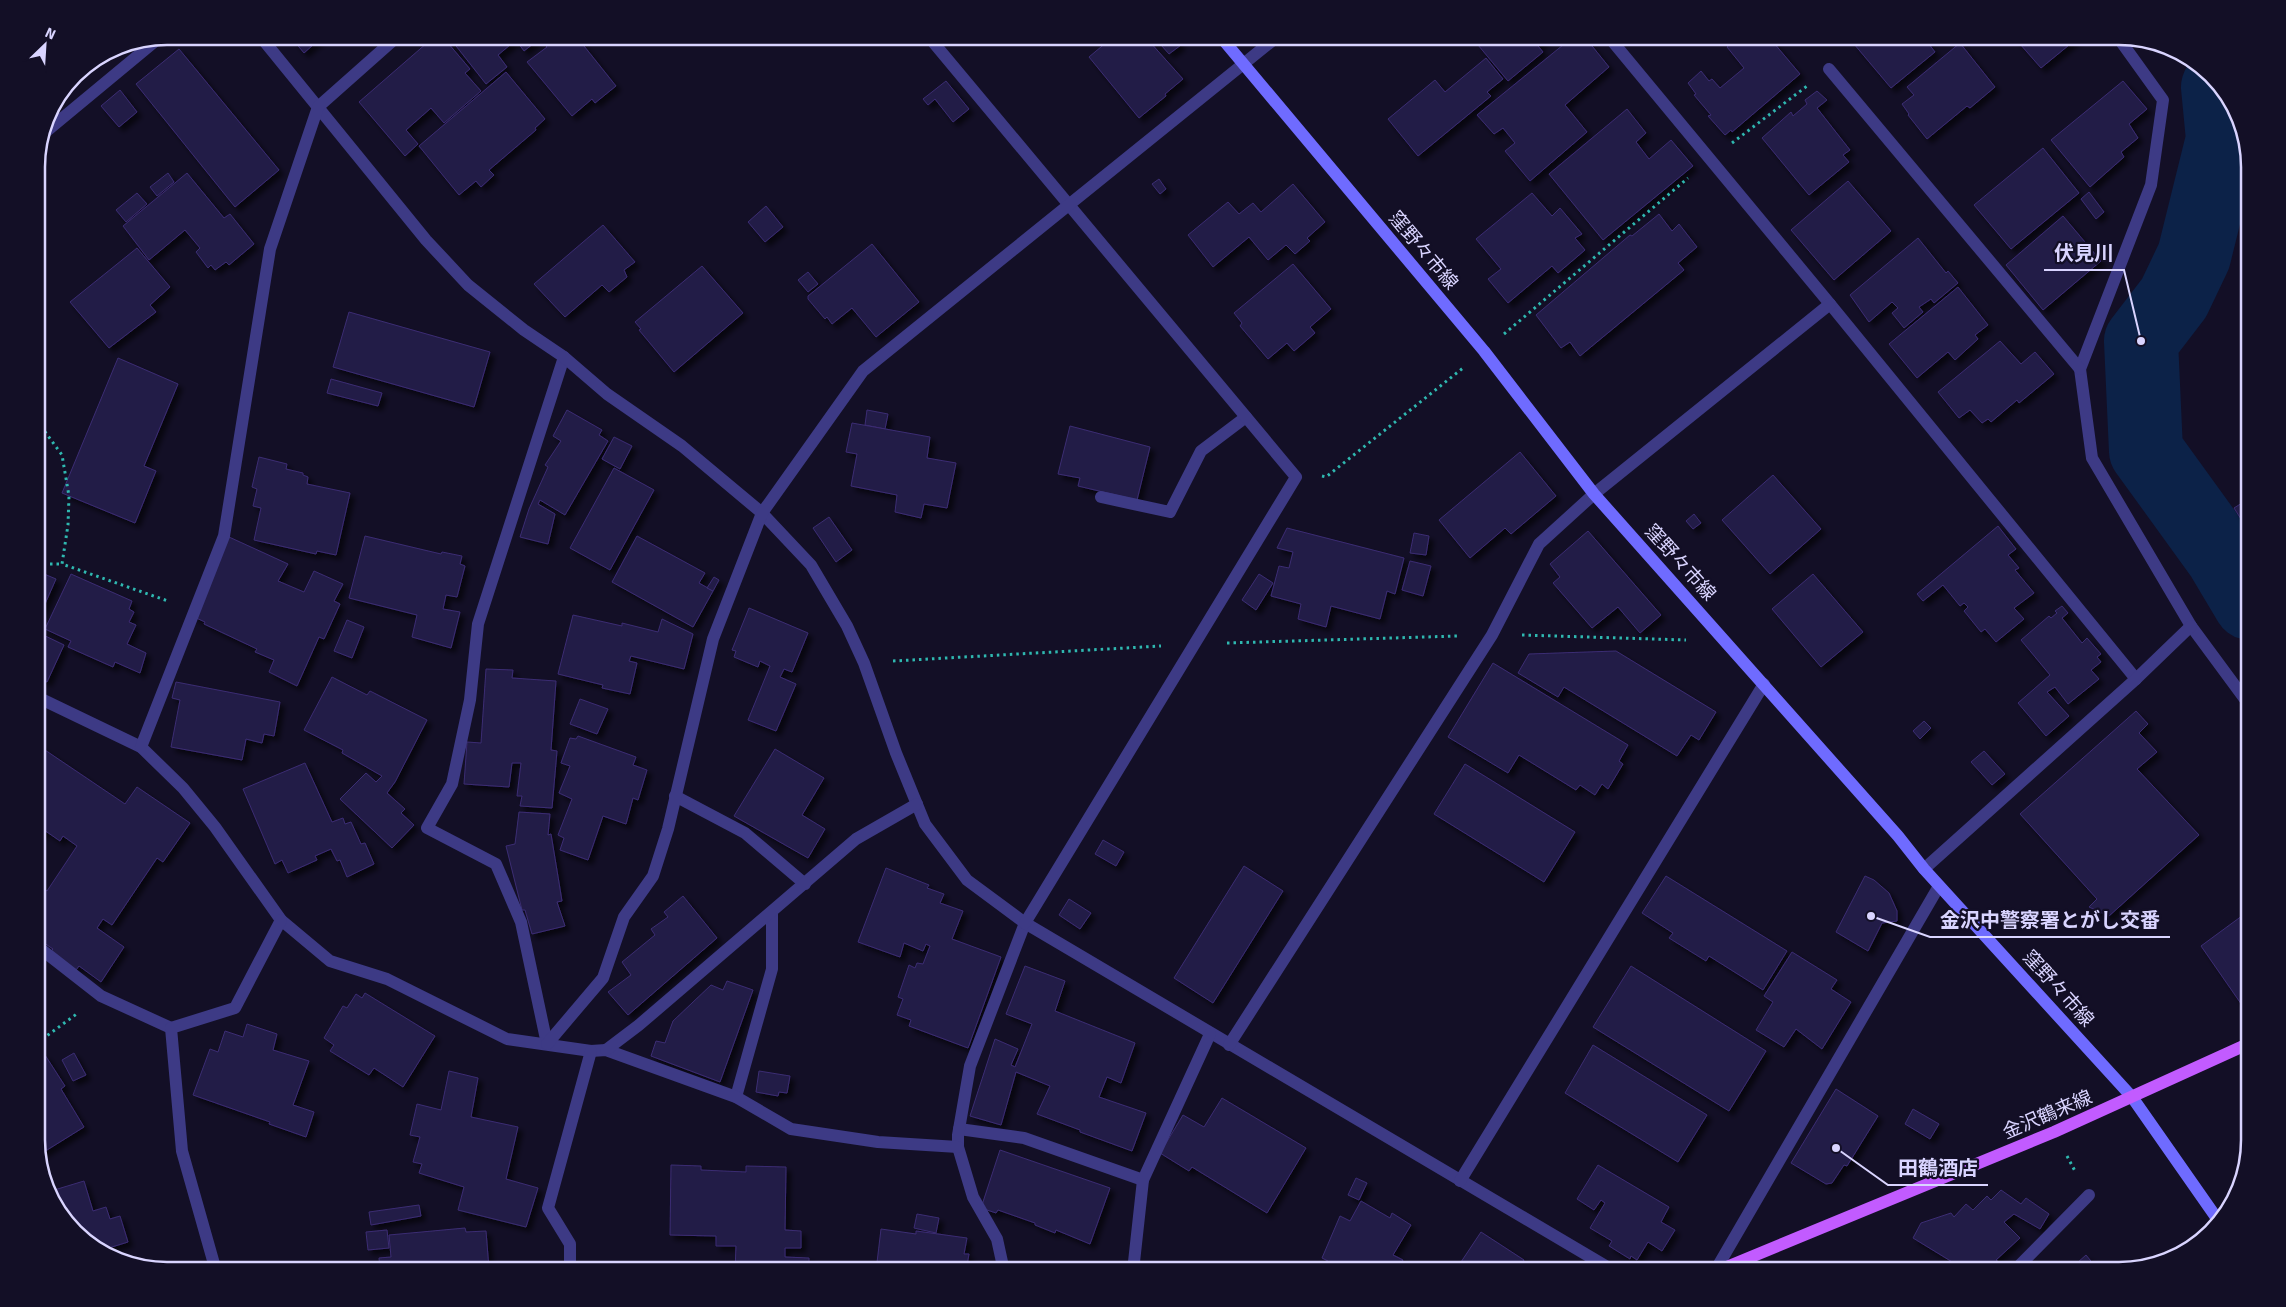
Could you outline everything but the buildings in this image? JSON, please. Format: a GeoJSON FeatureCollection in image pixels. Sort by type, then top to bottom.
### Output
{"type":"FeatureCollection","features":[{"type":"Feature","properties":{"kind":"main road","name":"窪野々市線"},"geometry":{"type":"LineString","coordinates":[[1228,45],[1484,351],[1594,494],[1898,836],[1939,886],[2132,1097],[2215,1215]]}},
{"type":"Feature","properties":{"kind":"main road","name":"金沢鶴来線"},"geometry":{"type":"LineString","coordinates":[[1738,1262],[2054,1132],[2241,1047]]}},
{"type":"Feature","properties":{"kind":"street"},"geometry":{"type":"LineString","coordinates":[[267,45],[426,240],[468,285],[524,330],[564,357],[607,394],[682,446],[762,513],[811,565],[847,626],[864,662],[896,753],[925,824],[967,880],[1025,923],[1599,1262]]}},
{"type":"Feature","properties":{"kind":"street"},"geometry":{"type":"LineString","coordinates":[[141,746],[224,536],[270,250],[318,107],[388,45]]}},
{"type":"Feature","properties":{"kind":"street"},"geometry":{"type":"LineString","coordinates":[[936,45],[1296,477],[1025,923],[970,1066],[959,1129],[958,1147],[973,1197],[997,1239],[1002,1262]]}},
{"type":"Feature","properties":{"kind":"street"},"geometry":{"type":"LineString","coordinates":[[546,1044],[603,978],[624,917],[653,876],[668,829],[713,639],[762,513],[863,371],[1267,45]]}},
{"type":"Feature","properties":{"kind":"street"},"geometry":{"type":"LineString","coordinates":[[1615,45],[2136,679]]}},
{"type":"Feature","properties":{"kind":"street"},"geometry":{"type":"LineString","coordinates":[[2124,45],[2163,100],[2151,185],[2080,369],[2092,458],[2191,626],[2241,694]]}},
{"type":"Feature","properties":{"kind":"street"},"geometry":{"type":"LineString","coordinates":[[51,128],[149,46]]}},
{"type":"Feature","properties":{"kind":"street"},"geometry":{"type":"LineString","coordinates":[[1829,70],[2080,369]]}},
{"type":"Feature","properties":{"kind":"street"},"geometry":{"type":"LineString","coordinates":[[1229,1045],[1492,635],[1539,544],[1594,494],[1830,304]]}},
{"type":"Feature","properties":{"kind":"street"},"geometry":{"type":"LineString","coordinates":[[546,1044],[521,922],[496,864],[427,828],[452,784],[470,700],[478,624],[564,357]]}},
{"type":"Feature","properties":{"kind":"street"},"geometry":{"type":"LineString","coordinates":[[1101,497],[1170,512],[1201,452],[1246,416]]}},
{"type":"Feature","properties":{"kind":"street"},"geometry":{"type":"LineString","coordinates":[[1924,869],[2136,679],[2191,626]]}},
{"type":"Feature","properties":{"kind":"street"},"geometry":{"type":"LineString","coordinates":[[1460,1181],[1764,684]]}},
{"type":"Feature","properties":{"kind":"street"},"geometry":{"type":"LineString","coordinates":[[45,701],[141,746],[183,788],[281,920],[330,961],[386,979],[507,1038],[591,1052],[606,1050],[736,1097],[791,1129],[878,1142],[958,1147]]}},
{"type":"Feature","properties":{"kind":"street"},"geometry":{"type":"LineString","coordinates":[[675,796],[745,833],[805,884]]}},
{"type":"Feature","properties":{"kind":"street"},"geometry":{"type":"LineString","coordinates":[[606,1050],[772,912],[856,839],[917,804]]}},
{"type":"Feature","properties":{"kind":"street"},"geometry":{"type":"LineString","coordinates":[[1721,1262],[1939,886]]}},
{"type":"Feature","properties":{"kind":"street"},"geometry":{"type":"LineString","coordinates":[[736,1097],[772,969],[772,912]]}},
{"type":"Feature","properties":{"kind":"street"},"geometry":{"type":"LineString","coordinates":[[45,953],[101,996],[171,1028],[235,1008],[281,920]]}},
{"type":"Feature","properties":{"kind":"street"},"geometry":{"type":"LineString","coordinates":[[171,1028],[182,1151],[213,1262]]}},
{"type":"Feature","properties":{"kind":"street"},"geometry":{"type":"LineString","coordinates":[[1134,1262],[1142,1180],[1210,1034]]}},
{"type":"Feature","properties":{"kind":"street"},"geometry":{"type":"LineString","coordinates":[[570,1262],[570,1244],[548,1208],[591,1052]]}},
{"type":"Feature","properties":{"kind":"street"},"geometry":{"type":"LineString","coordinates":[[959,1129],[1024,1138],[1142,1180]]}},
{"type":"Feature","properties":{"kind":"street"},"geometry":{"type":"LineString","coordinates":[[2023,1262],[2089,1195]]}},
{"type":"Feature","properties":{"kind":"path"},"geometry":{"type":"LineString","coordinates":[[1288,467],[1326,477],[1484,351],[1710,159],[1829,70]]}},
{"type":"Feature","properties":{"kind":"path"},"geometry":{"type":"LineString","coordinates":[[45,433],[62,455],[68,496],[68,525],[62,564]]}},
{"type":"Feature","properties":{"kind":"path"},"geometry":{"type":"LineString","coordinates":[[45,564],[62,564],[194,611]]}},
{"type":"Feature","properties":{"kind":"path"},"geometry":{"type":"LineString","coordinates":[[864,662],[1195,644],[1492,635],[1726,641]]}},
{"type":"Feature","properties":{"kind":"path"},"geometry":{"type":"LineString","coordinates":[[45,1036],[101,996]]}},
{"type":"Feature","properties":{"kind":"path"},"geometry":{"type":"LineString","coordinates":[[2054,1132],[2089,1195]]}},
{"type":"Feature","properties":{"kind":"waterway"},"geometry":{"type":"LineString","coordinates":[[2219,97],[2223,139],[2194,256],[2174,298],[2141,341],[2146,451],[2222,556],[2241,588]]}},
{"type":"Feature","properties":{"kind":"place","name":"伏見川"},"geometry":{"type":"Point","coordinates":[2141,341]}},
{"type":"Feature","properties":{"kind":"place","name":"金沢中警察署とがし交番"},"geometry":{"type":"Point","coordinates":[1871,916]}},
{"type":"Feature","properties":{"kind":"place","name":"田鶴酒店"},"geometry":{"type":"Point","coordinates":[1836,1148]}}]}
